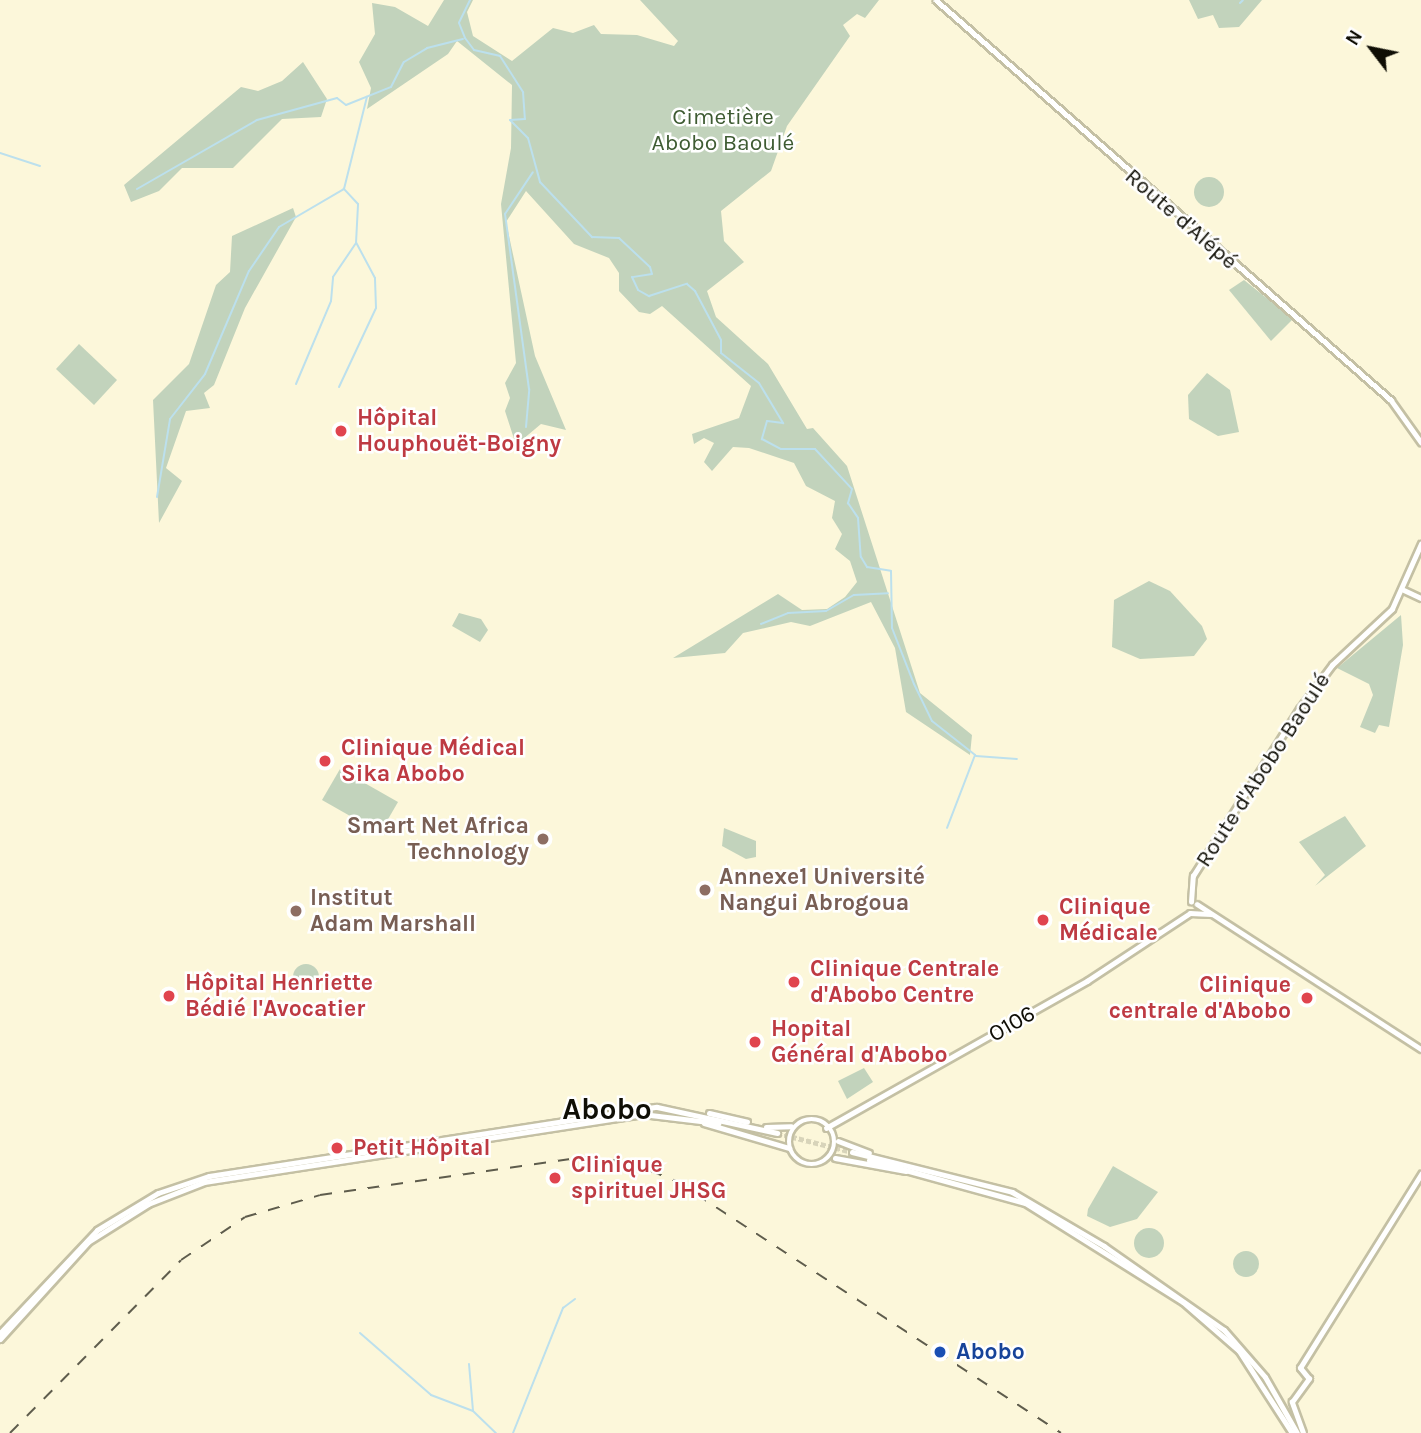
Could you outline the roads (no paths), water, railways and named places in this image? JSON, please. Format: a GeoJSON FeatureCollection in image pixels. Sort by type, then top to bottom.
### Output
{"type":"FeatureCollection","features":[{"type":"Feature","properties":{"kind":"main road","name":"Route d'Alépé"},"geometry":{"type":"LineString","coordinates":[[936,0],[1391,400],[1421,442]]}},
{"type":"Feature","properties":{"kind":"main road"},"geometry":{"type":"LineString","coordinates":[[1421,544],[1404,590],[1421,596]]}},
{"type":"Feature","properties":{"kind":"main road","name":"Route d'Abobo Baoulé"},"geometry":{"type":"LineString","coordinates":[[1193,907],[1193,876],[1313,688],[1375,629],[1404,590]]}},
{"type":"Feature","properties":{"kind":"main road"},"geometry":{"type":"LineString","coordinates":[[1193,907],[1211,914],[1421,1049]]}},
{"type":"Feature","properties":{"kind":"main road","name":"O106"},"geometry":{"type":"LineString","coordinates":[[826,1128],[839,1124],[1181,919],[1193,907]]}},
{"type":"Feature","properties":{"kind":"main road"},"geometry":{"type":"LineString","coordinates":[[0,1333],[85,1239],[185,1183],[623,1111],[685,1114],[791,1126],[806,1121],[826,1128],[836,1138],[906,1167],[1004,1194],[1103,1248],[1208,1321],[1256,1371],[1295,1433]]}},
{"type":"Feature","properties":{"kind":"main road"},"geometry":{"type":"LineString","coordinates":[[0,1339],[88,1242],[179,1189],[653,1113],[685,1114],[776,1135]]}},
{"type":"Feature","properties":{"kind":"main road"},"geometry":{"type":"LineString","coordinates":[[685,1114],[789,1148],[814,1163],[835,1158],[906,1167]]}},
{"type":"Feature","properties":{"kind":"main road"},"geometry":{"type":"LineString","coordinates":[[835,1158],[839,1124]]}},
{"type":"Feature","properties":{"kind":"main road"},"geometry":{"type":"LineString","coordinates":[[789,1148],[791,1126]]}},
{"type":"Feature","properties":{"kind":"main road"},"geometry":{"type":"LineString","coordinates":[[851,1154],[1012,1192],[1156,1279]]}},
{"type":"Feature","properties":{"kind":"main road"},"geometry":{"type":"LineString","coordinates":[[1308,1380],[1298,1367],[1421,1168]]}},
{"type":"Feature","properties":{"kind":"main road"},"geometry":{"type":"LineString","coordinates":[[1308,1380],[1300,1368],[1421,1174]]}},
{"type":"Feature","properties":{"kind":"main road"},"geometry":{"type":"LineString","coordinates":[[991,1194],[1004,1194]]}},
{"type":"Feature","properties":{"kind":"main road"},"geometry":{"type":"LineString","coordinates":[[1149,1272],[1235,1340],[1265,1377],[1295,1433]]}},
{"type":"Feature","properties":{"kind":"main road"},"geometry":{"type":"LineString","coordinates":[[1303,1433],[1293,1402],[1308,1380]]}},
{"type":"Feature","properties":{"kind":"waterway"},"geometry":{"type":"LineString","coordinates":[[470,0],[459,23],[474,50],[500,56],[523,92],[525,119],[510,120],[528,138],[540,182],[592,237],[619,238],[650,267],[652,274],[632,277],[638,290],[649,296],[687,284],[695,291],[721,340],[721,353],[759,383],[783,423],[767,421],[762,439],[781,449],[815,449],[852,489],[848,503],[858,518],[861,557],[867,567],[891,571],[892,628],[914,684],[932,721],[975,755],[947,828]]}},
{"type":"Feature","properties":{"kind":"waterway"},"geometry":{"type":"LineString","coordinates":[[1240,3],[1243,0]]}},
{"type":"Feature","properties":{"kind":"waterway"},"geometry":{"type":"LineString","coordinates":[[137,189],[257,120],[337,98],[346,105],[391,87],[404,62],[427,48],[463,39]]}},
{"type":"Feature","properties":{"kind":"waterway"},"geometry":{"type":"LineString","coordinates":[[339,387],[376,308],[375,278],[356,243],[358,204],[344,189],[367,97]]}},
{"type":"Feature","properties":{"kind":"waterway"},"geometry":{"type":"LineString","coordinates":[[0,153],[40,166]]}},
{"type":"Feature","properties":{"kind":"waterway"},"geometry":{"type":"LineString","coordinates":[[526,427],[529,389],[505,214],[533,172]]}},
{"type":"Feature","properties":{"kind":"waterway"},"geometry":{"type":"LineString","coordinates":[[157,497],[170,419],[205,374],[249,271],[279,227],[344,189]]}},
{"type":"Feature","properties":{"kind":"waterway"},"geometry":{"type":"LineString","coordinates":[[296,384],[331,301],[333,277],[356,243]]}},
{"type":"Feature","properties":{"kind":"waterway"},"geometry":{"type":"LineString","coordinates":[[761,624],[788,613],[826,611],[854,595],[888,593]]}},
{"type":"Feature","properties":{"kind":"waterway"},"geometry":{"type":"LineString","coordinates":[[976,756],[1017,759]]}},
{"type":"Feature","properties":{"kind":"waterway"},"geometry":{"type":"LineString","coordinates":[[513,1433],[563,1308],[575,1299]]}},
{"type":"Feature","properties":{"kind":"waterway"},"geometry":{"type":"LineString","coordinates":[[360,1333],[431,1395],[473,1411],[496,1433]]}},
{"type":"Feature","properties":{"kind":"waterway"},"geometry":{"type":"LineString","coordinates":[[469,1364],[473,1411]]}},
{"type":"Feature","properties":{"kind":"tunnel"},"geometry":{"type":"LineString","coordinates":[[777,1133],[852,1152]]}},
{"type":"Feature","properties":{"kind":"railway"},"geometry":{"type":"LineString","coordinates":[[10,1433],[181,1260],[245,1217],[320,1195],[584,1157],[628,1162],[676,1181],[1061,1433]]}},
{"type":"Feature","properties":{"kind":"place","name":"Hôpital Houphouët-Boigny"},"geometry":{"type":"Point","coordinates":[341,431]}},
{"type":"Feature","properties":{"kind":"place","name":"Clinique Médical Sika Abobo"},"geometry":{"type":"Point","coordinates":[325,761]}},
{"type":"Feature","properties":{"kind":"place","name":"Smart Net Africa Technology"},"geometry":{"type":"Point","coordinates":[543,839]}},
{"type":"Feature","properties":{"kind":"place","name":"Annexe1 Université Nangui Abrogoua"},"geometry":{"type":"Point","coordinates":[705,890]}},
{"type":"Feature","properties":{"kind":"place","name":"Institut Adam Marshall"},"geometry":{"type":"Point","coordinates":[296,911]}},
{"type":"Feature","properties":{"kind":"place","name":"Clinique Médicale"},"geometry":{"type":"Point","coordinates":[1043,920]}},
{"type":"Feature","properties":{"kind":"place","name":"Clinique Centrale d'Abobo Centre"},"geometry":{"type":"Point","coordinates":[794,982]}},
{"type":"Feature","properties":{"kind":"place","name":"Hôpital Henriette Bédié l'Avocatier"},"geometry":{"type":"Point","coordinates":[169,996]}},
{"type":"Feature","properties":{"kind":"place","name":"Clinique centrale d'Abobo"},"geometry":{"type":"Point","coordinates":[1307,998]}},
{"type":"Feature","properties":{"kind":"place","name":"Hopital Général d'Abobo"},"geometry":{"type":"Point","coordinates":[755,1042]}},
{"type":"Feature","properties":{"kind":"place","name":"Petit Hôpital"},"geometry":{"type":"Point","coordinates":[337,1148]}},
{"type":"Feature","properties":{"kind":"place","name":"Clinique spirituel JHSG"},"geometry":{"type":"Point","coordinates":[555,1178]}},
{"type":"Feature","properties":{"kind":"place","name":"Abobo"},"geometry":{"type":"Point","coordinates":[940,1352]}},
{"type":"Feature","properties":{"kind":"district","name":"Abobo"},"geometry":{"type":"Point","coordinates":[607,1109]}},
{"type":"Feature","properties":{"kind":"park label","name":"Cimetière Abobo Baoulé"},"geometry":{"type":"Point","coordinates":[723,130]}}]}
